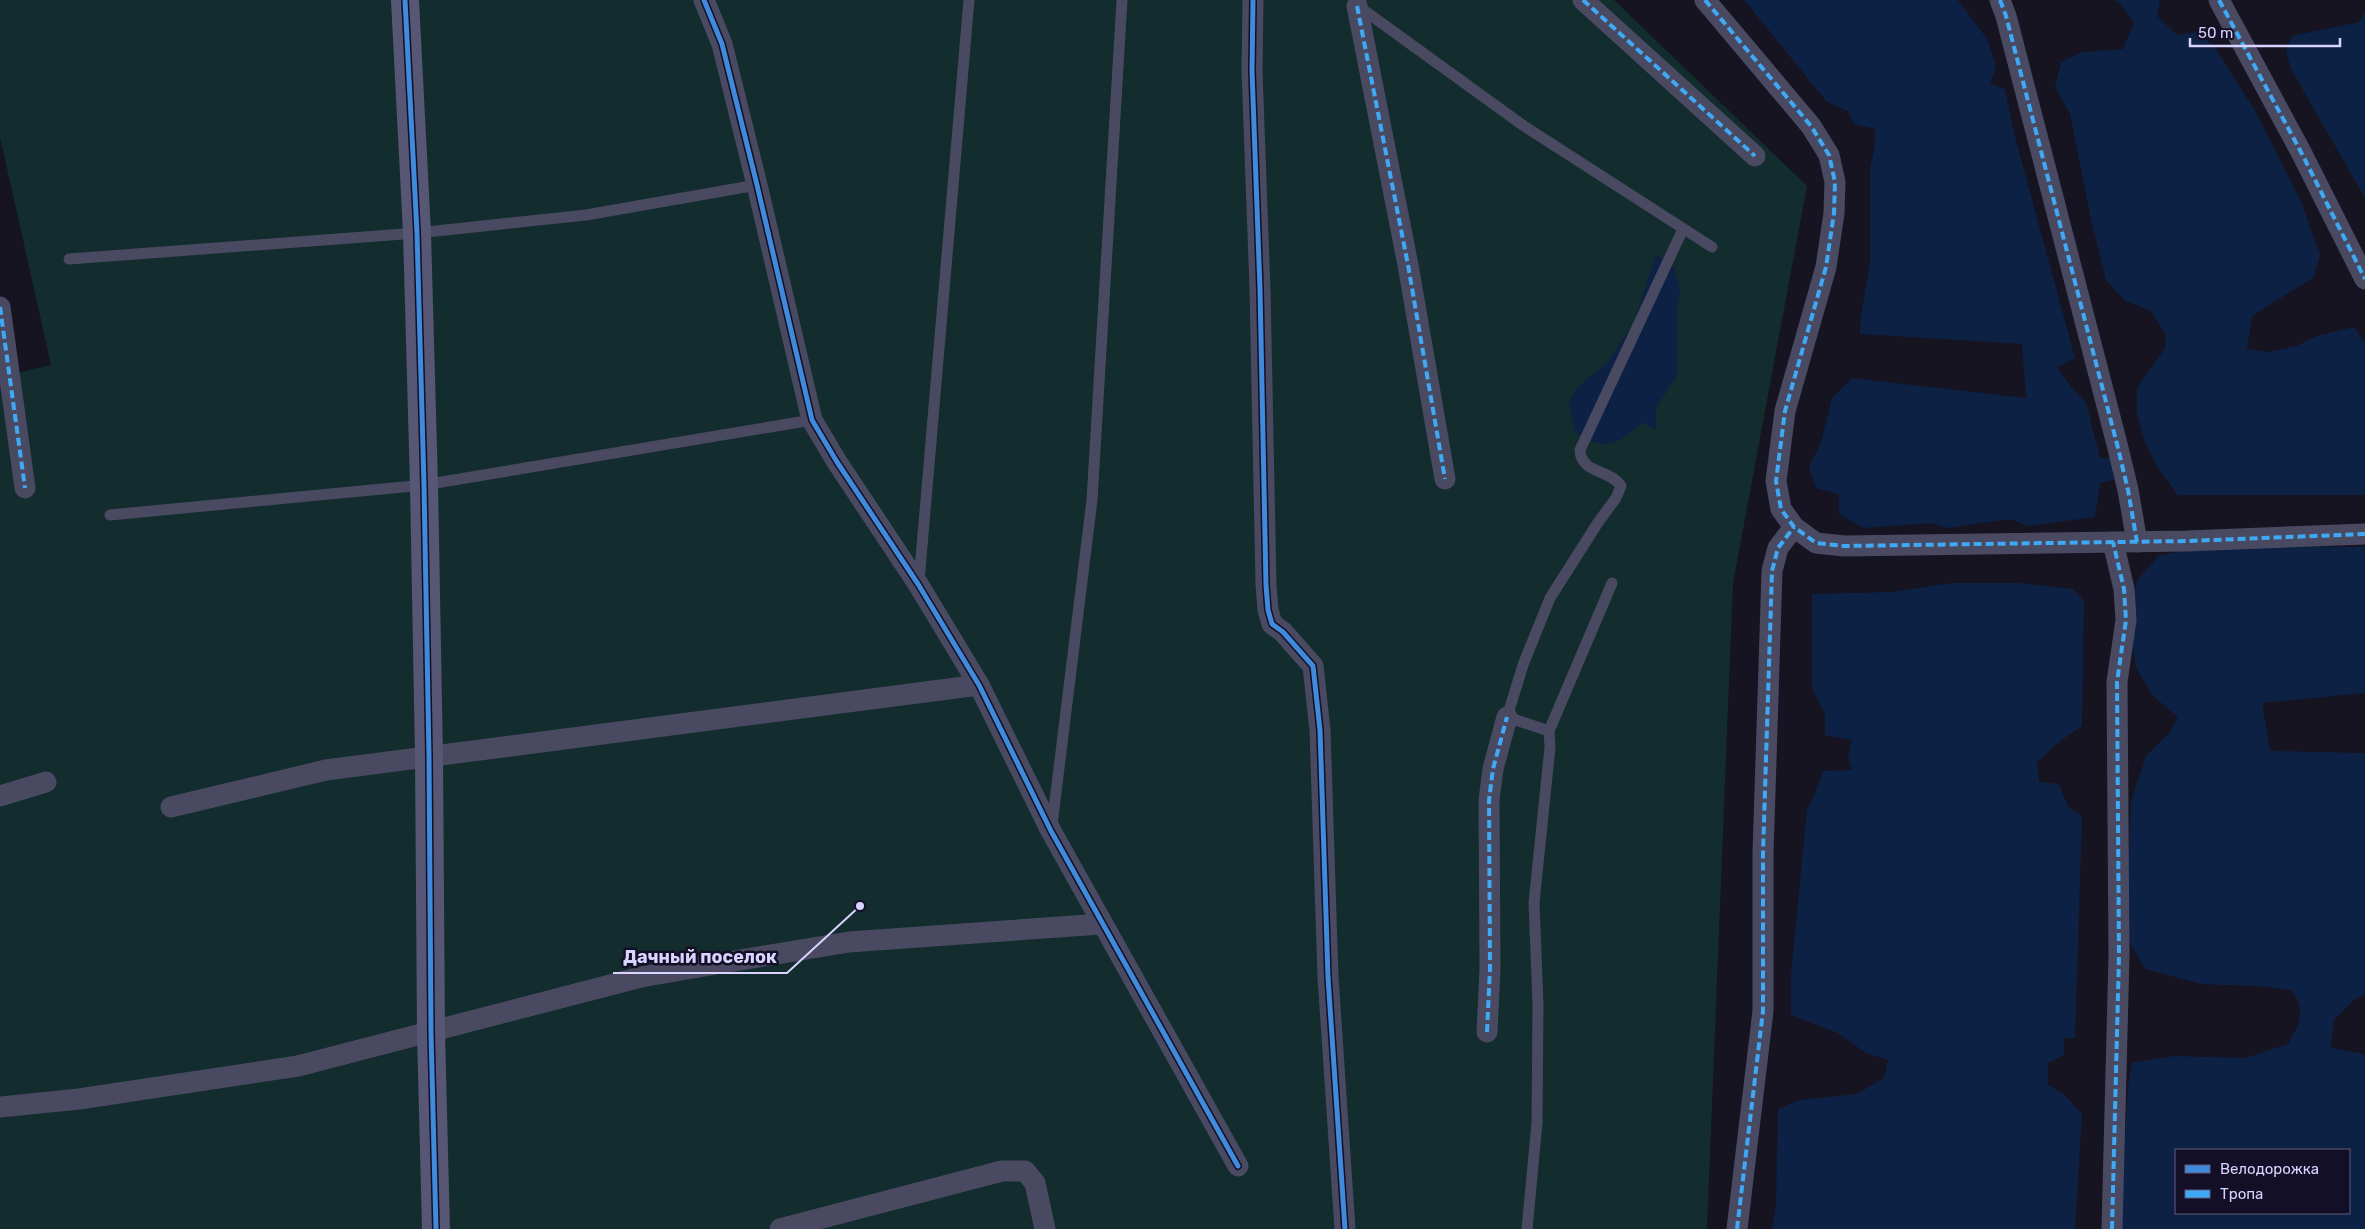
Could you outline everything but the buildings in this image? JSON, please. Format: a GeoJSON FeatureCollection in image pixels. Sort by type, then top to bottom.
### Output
{"type":"FeatureCollection","features":[{"type":"Feature","properties":{"kind":"street"},"geometry":{"type":"LineString","coordinates":[[405,0],[417,233],[424,485],[429,756],[431,1033],[436,1229]]}},
{"type":"Feature","properties":{"kind":"street"},"geometry":{"type":"LineString","coordinates":[[704,0],[722,44],[758,185],[812,420],[837,462],[918,584],[979,685],[1051,832],[1238,1166]]}},
{"type":"Feature","properties":{"kind":"street"},"geometry":{"type":"LineString","coordinates":[[1253,0],[1252,71],[1260,289],[1266,593],[1272,624],[1283,632],[1313,666],[1320,730],[1328,977],[1345,1229]]}},
{"type":"Feature","properties":{"kind":"street"},"geometry":{"type":"LineString","coordinates":[[1583,0],[1755,156]]}},
{"type":"Feature","properties":{"kind":"street"},"geometry":{"type":"LineString","coordinates":[[1705,0],[1811,126],[1828,155],[1835,182],[1834,213],[1826,267],[1786,411],[1776,481],[1780,509],[1794,527],[1816,543],[1844,546],[2137,542],[2365,534]]}},
{"type":"Feature","properties":{"kind":"street"},"geometry":{"type":"LineString","coordinates":[[2000,0],[2006,16],[2118,448],[2137,542]]}},
{"type":"Feature","properties":{"kind":"street"},"geometry":{"type":"LineString","coordinates":[[2219,0],[2296,143],[2365,279]]}},
{"type":"Feature","properties":{"kind":"street"},"geometry":{"type":"LineString","coordinates":[[1354,3],[1408,265],[1445,479]]}},
{"type":"Feature","properties":{"kind":"street"},"geometry":{"type":"LineString","coordinates":[[0,307],[5,392],[25,488]]}},
{"type":"Feature","properties":{"kind":"street"},"geometry":{"type":"LineString","coordinates":[[1736,1229],[1763,1011],[1763,853],[1772,571],[1778,548],[1794,527]]}},
{"type":"Feature","properties":{"kind":"street"},"geometry":{"type":"LineString","coordinates":[[2112,1229],[2119,955],[2117,682],[2126,620],[2124,589],[2113,542]]}},
{"type":"Feature","properties":{"kind":"street"},"geometry":{"type":"LineString","coordinates":[[171,808],[326,770],[979,685]]}},
{"type":"Feature","properties":{"kind":"street"},"geometry":{"type":"LineString","coordinates":[[1487,1032],[1490,969],[1489,800],[1493,769],[1507,717]]}},
{"type":"Feature","properties":{"kind":"street"},"geometry":{"type":"LineString","coordinates":[[0,796],[46,782]]}},
{"type":"Feature","properties":{"kind":"street"},"geometry":{"type":"LineString","coordinates":[[0,1107],[79,1099],[298,1066],[641,977],[849,942],[1101,924]]}},
{"type":"Feature","properties":{"kind":"street"},"geometry":{"type":"LineString","coordinates":[[780,1229],[1002,1171],[1025,1171],[1035,1183],[1045,1229]]}},
{"type":"Feature","properties":{"kind":"lane"},"geometry":{"type":"LineString","coordinates":[[918,584],[969,0]]}},
{"type":"Feature","properties":{"kind":"lane"},"geometry":{"type":"LineString","coordinates":[[1051,832],[1092,500],[1122,0]]}},
{"type":"Feature","properties":{"kind":"lane"},"geometry":{"type":"LineString","coordinates":[[1354,3],[1524,126],[1712,247]]}},
{"type":"Feature","properties":{"kind":"lane"},"geometry":{"type":"LineString","coordinates":[[69,260],[417,233],[586,215],[758,185]]}},
{"type":"Feature","properties":{"kind":"lane"},"geometry":{"type":"LineString","coordinates":[[1549,731],[1507,717],[1523,665],[1550,598],[1597,524],[1616,498],[1621,486],[1616,478],[1585,465],[1580,458],[1580,450],[1683,229]]}},
{"type":"Feature","properties":{"kind":"lane"},"geometry":{"type":"LineString","coordinates":[[110,515],[424,485],[812,420]]}},
{"type":"Feature","properties":{"kind":"lane"},"geometry":{"type":"LineString","coordinates":[[1527,1229],[1537,1122],[1538,1004],[1534,903],[1550,747],[1549,731],[1612,583]]}},
{"type":"Feature","properties":{"kind":"green space"},"geometry":{"type":"Polygon","coordinates":[[[0,0],[1614,0],[1807,186],[1733,583],[1707,1229],[0,1229],[0,377],[51,365],[0,137],[0,0]]]}},
{"type":"Feature","properties":{"kind":"water"},"geometry":{"type":"Polygon","coordinates":[[[1744,0],[1958,0],[1987,39],[1996,66],[1990,84],[2005,89],[2014,133],[2075,358],[2057,367],[2073,389],[2086,402],[2100,458],[2118,458],[2118,479],[2100,483],[2095,517],[2028,526],[2010,519],[1947,528],[1931,523],[1863,528],[1839,514],[1839,494],[1816,488],[1809,467],[1821,443],[1832,398],[1852,378],[2026,398],[2022,344],[1860,334],[1861,315],[1870,263],[1870,169],[1875,145],[1875,129],[1854,124],[1848,111],[1827,102],[1744,0]]]}},
{"type":"Feature","properties":{"kind":"water"},"geometry":{"type":"Polygon","coordinates":[[[2113,0],[2160,0],[2157,16],[2177,35],[2198,32],[2214,46],[2254,109],[2300,199],[2320,255],[2314,277],[2252,316],[2247,349],[2269,352],[2296,346],[2317,336],[2354,327],[2365,343],[2365,495],[2178,495],[2159,469],[2145,443],[2137,414],[2137,388],[2165,348],[2166,335],[2151,311],[2124,300],[2106,280],[2090,215],[2070,114],[2055,86],[2061,62],[2083,52],[2123,49],[2134,23],[2120,3],[2113,0]]]}},
{"type":"Feature","properties":{"kind":"water"},"geometry":{"type":"Polygon","coordinates":[[[2365,12],[2365,198],[2291,69],[2286,50],[2292,36],[2359,22],[2365,12]]]}},
{"type":"Feature","properties":{"kind":"water"},"geometry":{"type":"Polygon","coordinates":[[[1656,255],[1672,264],[1681,289],[1677,305],[1677,376],[1656,408],[1656,430],[1643,423],[1618,441],[1610,444],[1595,443],[1575,432],[1569,403],[1577,387],[1605,365],[1634,323],[1656,255]]]}},
{"type":"Feature","properties":{"kind":"water"},"geometry":{"type":"Polygon","coordinates":[[[2365,547],[2365,693],[2262,703],[2270,751],[2365,753],[2365,995],[2355,999],[2334,1020],[2331,1048],[2365,1054],[2365,1229],[2120,1229],[2128,1087],[2132,1063],[2174,1056],[2245,1058],[2288,1044],[2296,1030],[2300,1017],[2299,1004],[2291,990],[2257,986],[2201,984],[2145,969],[2129,941],[2128,878],[2131,802],[2146,756],[2171,731],[2178,717],[2153,696],[2136,668],[2129,618],[2137,581],[2158,556],[2193,549],[2365,547]]]}},
{"type":"Feature","properties":{"kind":"water"},"geometry":{"type":"Polygon","coordinates":[[[1951,583],[2019,583],[2073,589],[2084,601],[2082,726],[2059,742],[2037,762],[2039,782],[2059,784],[2068,807],[2082,816],[2075,1038],[2064,1038],[2064,1055],[2048,1063],[2048,1085],[2064,1094],[2082,1114],[2075,1229],[1772,1229],[1776,1206],[1778,1109],[1800,1100],[1857,1094],[1884,1078],[1888,1060],[1866,1053],[1838,1033],[1791,1015],[1791,975],[1807,809],[1823,771],[1852,770],[1848,757],[1852,740],[1825,735],[1825,715],[1812,688],[1812,594],[1893,592],[1951,583]]]}},
{"type":"Feature","properties":{"kind":"marked path"},"geometry":{"type":"LineString","coordinates":[[1583,0],[1755,156]]}},
{"type":"Feature","properties":{"kind":"marked path"},"geometry":{"type":"LineString","coordinates":[[1705,0],[1811,126],[1829,155],[1835,182],[1834,213],[1826,267],[1785,411],[1776,481],[1781,509],[1794,527],[1816,543],[1844,546],[2187,541],[2365,534]]}},
{"type":"Feature","properties":{"kind":"marked path"},"geometry":{"type":"LineString","coordinates":[[2000,0],[2006,16],[2118,448],[2137,542]]}},
{"type":"Feature","properties":{"kind":"marked path"},"geometry":{"type":"LineString","coordinates":[[2219,0],[2301,152],[2365,279]]}},
{"type":"Feature","properties":{"kind":"marked path"},"geometry":{"type":"LineString","coordinates":[[1357,6],[1408,265],[1445,479]]}},
{"type":"Feature","properties":{"kind":"marked path"},"geometry":{"type":"LineString","coordinates":[[0,307],[25,488]]}},
{"type":"Feature","properties":{"kind":"marked path"},"geometry":{"type":"LineString","coordinates":[[1737,1229],[1763,1011],[1763,853],[1772,571],[1778,548],[1794,527]]}},
{"type":"Feature","properties":{"kind":"marked path"},"geometry":{"type":"LineString","coordinates":[[2112,1229],[2119,955],[2117,682],[2126,620],[2124,589],[2113,542]]}},
{"type":"Feature","properties":{"kind":"marked path"},"geometry":{"type":"LineString","coordinates":[[1487,1032],[1490,969],[1489,800],[1493,769],[1507,717]]}},
{"type":"Feature","properties":{"kind":"cycle path"},"geometry":{"type":"LineString","coordinates":[[405,0],[417,233],[424,485],[429,756],[431,1033],[436,1229]]}},
{"type":"Feature","properties":{"kind":"cycle path"},"geometry":{"type":"LineString","coordinates":[[704,0],[722,44],[812,420],[837,462],[918,584],[979,685],[1051,831],[1238,1166]]}},
{"type":"Feature","properties":{"kind":"cycle path"},"geometry":{"type":"LineString","coordinates":[[1253,0],[1252,71],[1260,289],[1266,585],[1268,610],[1272,624],[1283,632],[1313,666],[1320,730],[1328,977],[1345,1229]]}},
{"type":"Feature","properties":{"kind":"place","name":"Дачный поселок"},"geometry":{"type":"Point","coordinates":[860,906]}}]}
